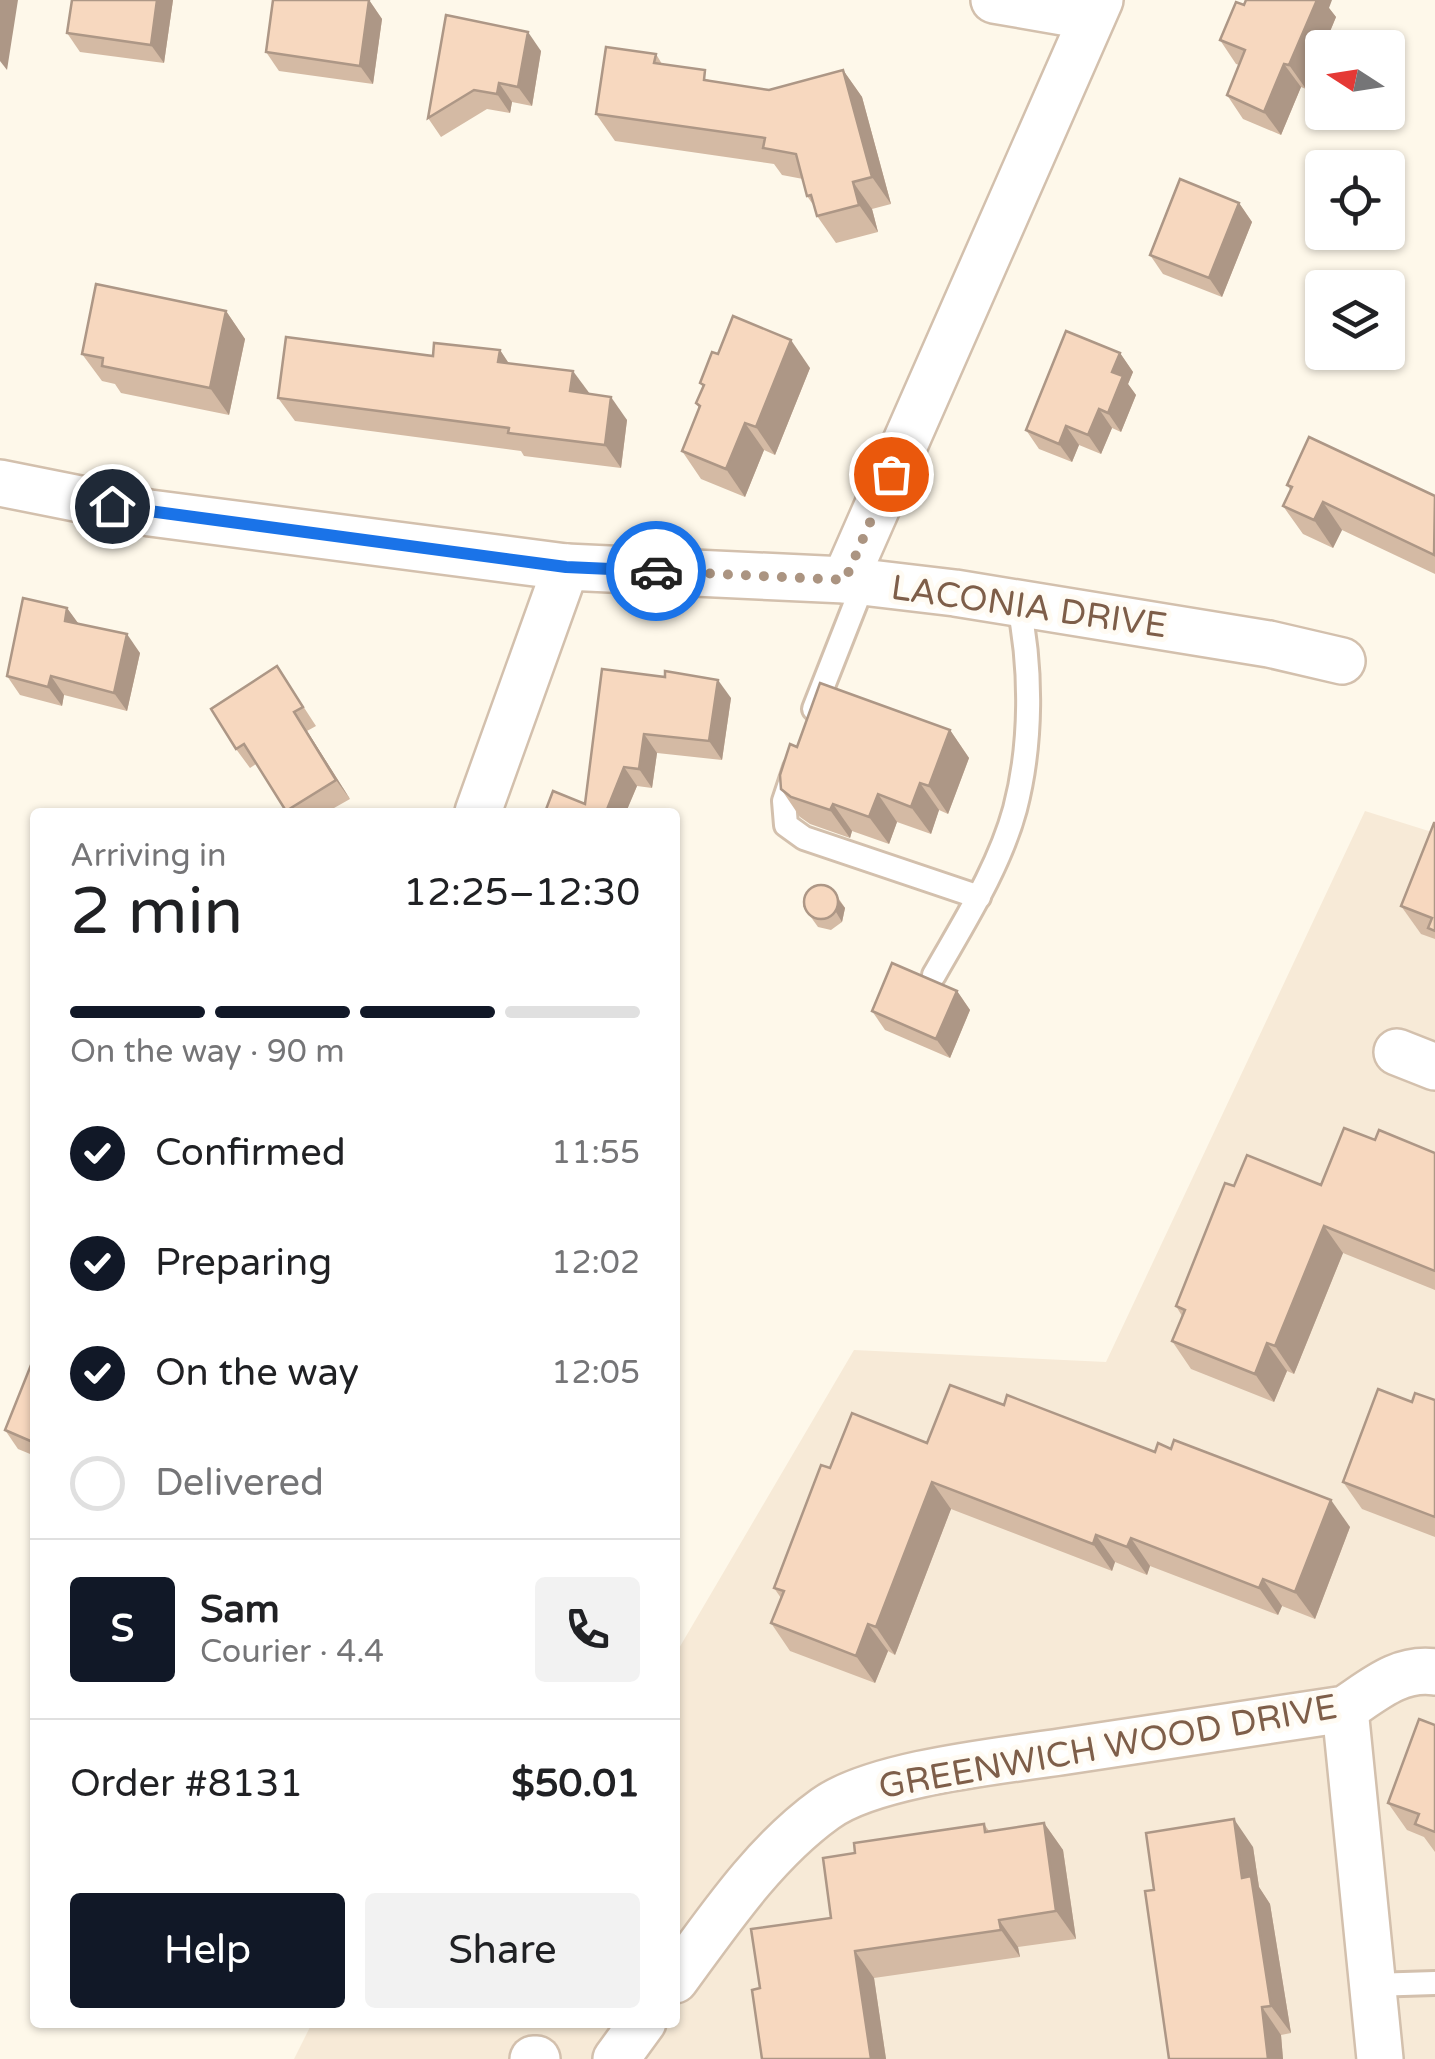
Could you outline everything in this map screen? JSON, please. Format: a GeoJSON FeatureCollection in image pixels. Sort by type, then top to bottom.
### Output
{"type":"FeatureCollection","features":[{"type":"Feature","properties":{"kind":"street"},"geometry":{"type":"LineString","coordinates":[[854,581],[1096,8],[994,0]]}},
{"type":"Feature","properties":{"kind":"street","name":"LACONIA DRIVE"},"geometry":{"type":"LineString","coordinates":[[0,483],[150,513],[566,567],[854,581],[1018,602],[1268,644],[1342,661]]}},
{"type":"Feature","properties":{"kind":"street"},"geometry":{"type":"LineString","coordinates":[[479,808],[566,567]]}},
{"type":"Feature","properties":{"kind":"street","name":"GREENWICH WOOD DRIVE"},"geometry":{"type":"LineString","coordinates":[[680,1974],[767,1862],[802,1827],[828,1806],[875,1786],[963,1766],[1345,1709],[1395,1676],[1420,1670],[1435,1672]]}},
{"type":"Feature","properties":{"kind":"street"},"geometry":{"type":"LineString","coordinates":[[1345,1709],[1380,2059]]}},
{"type":"Feature","properties":{"kind":"street"},"geometry":{"type":"LineString","coordinates":[[616,2059],[639,2028]]}},
{"type":"Feature","properties":{"kind":"lane"},"geometry":{"type":"LineString","coordinates":[[854,581],[784,801],[786,826],[804,838],[979,898]]}},
{"type":"Feature","properties":{"kind":"lane"},"geometry":{"type":"LineString","coordinates":[[934,975],[979,898],[1015,809],[1026,742],[1027,642],[1018,602]]}},
{"type":"Feature","properties":{"kind":"lane"},"geometry":{"type":"LineString","coordinates":[[1372,1985],[1435,1983]]}},
{"type":"Feature","properties":{"kind":"shaded area"},"geometry":{"type":"Polygon","coordinates":[[[1365,811],[1435,833],[1435,2059],[294,2059],[310,2028],[680,2028],[680,1646],[854,1350],[1106,1362],[1365,811]]]}},
{"type":"Feature","properties":{"kind":"building"},"geometry":{"type":"Polygon","coordinates":[[[72,0],[157,0],[151,45],[67,33],[72,0]]]}},
{"type":"Feature","properties":{"kind":"building"},"geometry":{"type":"Polygon","coordinates":[[[273,0],[369,0],[360,66],[266,52],[273,0]]]}},
{"type":"Feature","properties":{"kind":"building"},"geometry":{"type":"Polygon","coordinates":[[[1246,0],[1317,0],[1264,112],[1227,95],[1245,50],[1220,40],[1236,2],[1244,5],[1246,0]]]}},
{"type":"Feature","properties":{"kind":"building"},"geometry":{"type":"Polygon","coordinates":[[[446,15],[528,32],[518,87],[499,83],[497,94],[474,90],[428,118],[446,15]]]}},
{"type":"Feature","properties":{"kind":"building"},"geometry":{"type":"Polygon","coordinates":[[[606,47],[656,54],[654,63],[705,70],[704,80],[769,90],[843,70],[872,177],[853,182],[859,205],[817,216],[811,195],[807,196],[796,154],[763,148],[765,138],[596,114],[606,47]]]}},
{"type":"Feature","properties":{"kind":"building"},"geometry":{"type":"Polygon","coordinates":[[[1180,179],[1239,203],[1209,278],[1150,255],[1180,179]]]}},
{"type":"Feature","properties":{"kind":"building"},"geometry":{"type":"Polygon","coordinates":[[[96,284],[226,311],[210,388],[102,366],[103,358],[82,354],[96,284]]]}},
{"type":"Feature","properties":{"kind":"building"},"geometry":{"type":"Polygon","coordinates":[[[733,316],[791,340],[756,427],[745,423],[726,469],[682,451],[700,406],[696,403],[704,385],[700,383],[712,352],[718,354],[733,316]]]}},
{"type":"Feature","properties":{"kind":"building"},"geometry":{"type":"Polygon","coordinates":[[[1066,331],[1120,353],[1112,372],[1123,376],[1108,413],[1099,409],[1088,435],[1066,426],[1059,444],[1026,430],[1066,331]]]}},
{"type":"Feature","properties":{"kind":"building"},"geometry":{"type":"Polygon","coordinates":[[[286,337],[433,356],[434,343],[500,350],[498,362],[573,371],[570,391],[611,397],[605,445],[508,433],[509,428],[278,398],[286,337]]]}},
{"type":"Feature","properties":{"kind":"building"},"geometry":{"type":"Polygon","coordinates":[[[1309,437],[1435,496],[1434,555],[1323,502],[1314,520],[1283,506],[1292,487],[1287,485],[1309,437]]]}},
{"type":"Feature","properties":{"kind":"building"},"geometry":{"type":"Polygon","coordinates":[[[23,598],[67,608],[65,621],[127,634],[114,693],[51,676],[48,687],[7,676],[23,598]]]}},
{"type":"Feature","properties":{"kind":"building"},"geometry":{"type":"Polygon","coordinates":[[[277,666],[303,707],[294,712],[336,780],[291,808],[284,808],[244,744],[236,749],[211,709],[277,666]]]}},
{"type":"Feature","properties":{"kind":"building"},"geometry":{"type":"Polygon","coordinates":[[[602,669],[665,677],[665,671],[718,680],[709,741],[644,734],[639,769],[624,767],[608,808],[547,808],[553,791],[585,804],[602,669]]]}},
{"type":"Feature","properties":{"kind":"building"},"geometry":{"type":"Polygon","coordinates":[[[820,683],[950,730],[929,786],[920,783],[911,807],[878,794],[869,817],[833,804],[830,810],[791,797],[781,789],[780,775],[790,744],[797,747],[820,683]]]}},
{"type":"Feature","properties":{"kind":"building"},"geometry":{"type":"Polygon","coordinates":[[[1434,823],[1435,931],[1428,928],[1432,918],[1401,906],[1434,823]]]}},
{"type":"Feature","properties":{"kind":"building"},"geometry":{"type":"Polygon","coordinates":[[[821,885],[833,890],[838,902],[833,914],[821,919],[809,914],[804,902],[809,890],[821,885]]]}},
{"type":"Feature","properties":{"kind":"building"},"geometry":{"type":"Polygon","coordinates":[[[892,963],[957,991],[936,1039],[872,1011],[892,963]]]}},
{"type":"Feature","properties":{"kind":"building"},"geometry":{"type":"Polygon","coordinates":[[[1344,1128],[1375,1140],[1379,1130],[1435,1153],[1435,1271],[1324,1226],[1275,1346],[1267,1343],[1255,1374],[1172,1341],[1185,1310],[1176,1306],[1225,1183],[1234,1186],[1247,1155],[1321,1185],[1344,1128]]]}},
{"type":"Feature","properties":{"kind":"building"},"geometry":{"type":"Polygon","coordinates":[[[30,1368],[30,1441],[5,1430],[30,1368]]]}},
{"type":"Feature","properties":{"kind":"building"},"geometry":{"type":"Polygon","coordinates":[[[950,1385],[1004,1405],[1007,1395],[1155,1452],[1158,1443],[1171,1449],[1174,1440],[1331,1500],[1295,1592],[1263,1579],[1259,1588],[1131,1538],[1127,1547],[1096,1535],[1093,1544],[932,1482],[876,1627],[868,1624],[856,1656],[771,1623],[784,1591],[774,1588],[821,1465],[830,1468],[852,1413],[927,1443],[950,1385]]]}},
{"type":"Feature","properties":{"kind":"building"},"geometry":{"type":"Polygon","coordinates":[[[1378,1389],[1412,1402],[1415,1393],[1435,1400],[1435,1517],[1343,1482],[1378,1389]]]}},
{"type":"Feature","properties":{"kind":"building"},"geometry":{"type":"Polygon","coordinates":[[[1419,1719],[1435,1725],[1435,1832],[1415,1824],[1419,1814],[1388,1803],[1419,1719]]]}},
{"type":"Feature","properties":{"kind":"building"},"geometry":{"type":"Polygon","coordinates":[[[1234,1819],[1242,1878],[1251,1876],[1271,2006],[1262,2007],[1268,2059],[1169,2059],[1145,1891],[1154,1890],[1146,1833],[1234,1819]]]}},
{"type":"Feature","properties":{"kind":"building"},"geometry":{"type":"Polygon","coordinates":[[[1044,1823],[1056,1911],[999,1920],[1001,1930],[855,1951],[871,2059],[762,2059],[752,1990],[760,1988],[751,1929],[831,1918],[823,1858],[855,1853],[854,1843],[984,1824],[985,1832],[1044,1823]]]}},
{"type":"Feature","properties":{"kind":"way so far"},"geometry":{"type":"LineString","coordinates":[[656,571],[845,580],[891,474]]}},
{"type":"Feature","properties":{"kind":"route"},"geometry":{"type":"LineString","coordinates":[[112,506],[566,567],[656,571]]}}]}
